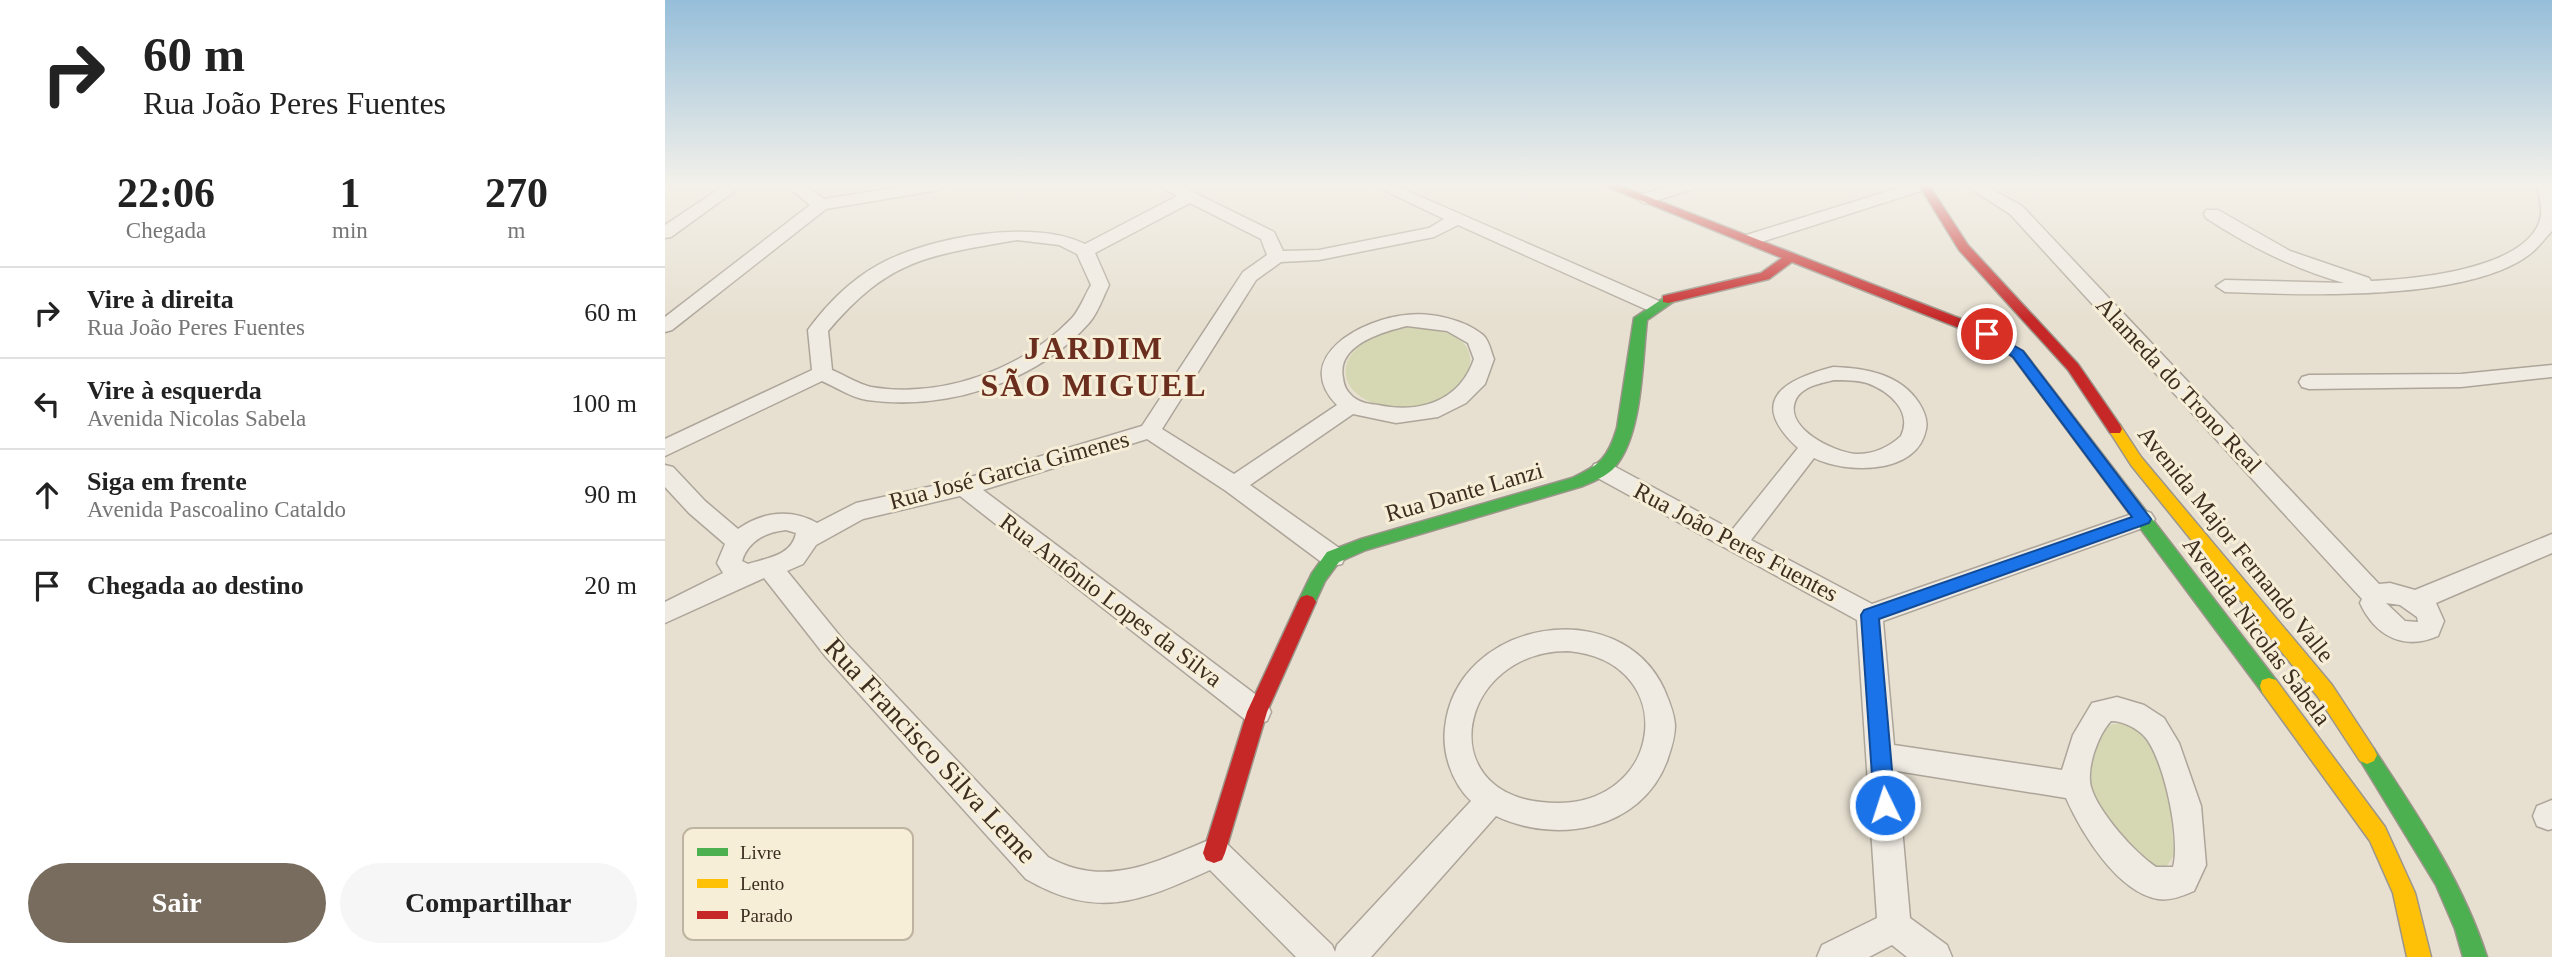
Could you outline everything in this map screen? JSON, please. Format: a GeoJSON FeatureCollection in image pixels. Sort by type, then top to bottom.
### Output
{"type":"FeatureCollection","features":[{"type":"Feature","properties":{"kind":"street"},"geometry":{"type":"LineString","coordinates":[[665,326],[789,230]]}},
{"type":"Feature","properties":{"kind":"street"},"geometry":{"type":"LineString","coordinates":[[1085,251],[1125,230]]}},
{"type":"Feature","properties":{"kind":"street"},"geometry":{"type":"LineString","coordinates":[[1256,230],[1268,236],[1277,257],[1319,256],[1438,230]]}},
{"type":"Feature","properties":{"kind":"street"},"geometry":{"type":"LineString","coordinates":[[1481,230],[1652,305]]}},
{"type":"Feature","properties":{"kind":"street"},"geometry":{"type":"LineString","coordinates":[[1723,230],[1792,256]]}},
{"type":"Feature","properties":{"kind":"street"},"geometry":{"type":"LineString","coordinates":[[1749,240],[1782,230]]}},
{"type":"Feature","properties":{"kind":"street","name":"Avenida Major Fernando Valle"},"geometry":{"type":"LineString","coordinates":[[1952,230],[1963,247],[2073,368],[2136,461],[2325,691],[2430,852],[2466,922],[2475,957]]}},
{"type":"Feature","properties":{"kind":"street","name":"Alameda do Trono Real"},"geometry":{"type":"LineString","coordinates":[[2034,230],[2376,597],[2376,611],[2391,625],[2402,631],[2423,633],[2432,623],[2424,608],[2415,601],[2552,543]]}},
{"type":"Feature","properties":{"kind":"street"},"geometry":{"type":"LineString","coordinates":[[2235,230],[2284,256],[2382,287]]}},
{"type":"Feature","properties":{"kind":"street"},"geometry":{"type":"LineString","coordinates":[[2225,286],[2307,290],[2382,287],[2450,278],[2496,265],[2532,247],[2544,230]]}},
{"type":"Feature","properties":{"kind":"street"},"geometry":{"type":"LineString","coordinates":[[665,448],[822,373],[866,393],[915,396],[975,386],[1038,358],[1081,319],[1100,285],[1085,251],[1063,240],[1017,235],[922,252],[899,259],[857,286],[818,330],[822,373]]}},
{"type":"Feature","properties":{"kind":"street"},"geometry":{"type":"LineString","coordinates":[[1602,470],[1615,456],[1623,431],[1641,318],[1652,305],[1670,298],[1767,275],[1792,256]]}},
{"type":"Feature","properties":{"kind":"street","name":"Avenida Nicolas Sabela"},"geometry":{"type":"LineString","coordinates":[[1792,256],[1987,334],[2018,354],[2325,759],[2378,834],[2404,893],[2419,957]]}},
{"type":"Feature","properties":{"kind":"street","name":"Rua José Garcia Gimenes"},"geometry":{"type":"LineString","coordinates":[[665,614],[801,550],[808,539],[856,512],[964,487],[1150,431],[1249,276],[1277,257]]}},
{"type":"Feature","properties":{"kind":"street"},"geometry":{"type":"LineString","coordinates":[[1430,320],[1452,325],[1470,334],[1481,346],[1485,362],[1481,377],[1468,393],[1449,405],[1424,414],[1397,416],[1372,414],[1351,405],[1337,393],[1331,378],[1334,362],[1344,346],[1361,334],[1395,323],[1430,320]]}},
{"type":"Feature","properties":{"kind":"street"},"geometry":{"type":"LineString","coordinates":[[2309,382],[2415,383],[2515,377],[2552,371]]}},
{"type":"Feature","properties":{"kind":"street"},"geometry":{"type":"LineString","coordinates":[[1854,374],[1874,379],[1907,400],[1916,414],[1917,429],[1911,443],[1897,453],[1877,460],[1854,461],[1831,457],[1810,448],[1794,436],[1785,422],[1783,408],[1787,394],[1798,384],[1814,376],[1854,374]]}},
{"type":"Feature","properties":{"kind":"street"},"geometry":{"type":"LineString","coordinates":[[1234,485],[1351,405]]}},
{"type":"Feature","properties":{"kind":"street"},"geometry":{"type":"LineString","coordinates":[[1150,431],[1234,485],[1333,557],[1318,578],[1257,712],[1227,802],[1214,853],[1320,957]]}},
{"type":"Feature","properties":{"kind":"street"},"geometry":{"type":"LineString","coordinates":[[1737,541],[1810,448]]}},
{"type":"Feature","properties":{"kind":"street","name":"Rua João Peres Fuentes"},"geometry":{"type":"LineString","coordinates":[[1602,470],[1870,615]]}},
{"type":"Feature","properties":{"kind":"street","name":"Rua Dante Lanzi"},"geometry":{"type":"LineString","coordinates":[[1333,557],[1361,545],[1577,482],[1602,470]]}},
{"type":"Feature","properties":{"kind":"street"},"geometry":{"type":"LineString","coordinates":[[665,473],[697,507],[738,542],[769,524],[786,520],[800,522],[808,529],[808,539]]}},
{"type":"Feature","properties":{"kind":"street","name":"Rua Antônio Lopes da Silva"},"geometry":{"type":"LineString","coordinates":[[964,487],[1011,526],[1257,712]]}},
{"type":"Feature","properties":{"kind":"street"},"geometry":{"type":"LineString","coordinates":[[1935,957],[1894,927],[1870,615],[2143,519]]}},
{"type":"Feature","properties":{"kind":"street","name":"Rua Francisco Silva Leme"},"geometry":{"type":"LineString","coordinates":[[738,542],[730,553],[729,563],[735,570],[759,571],[835,649],[1037,868],[1067,883],[1107,888],[1157,878],[1214,853]]}},
{"type":"Feature","properties":{"kind":"street"},"geometry":{"type":"LineString","coordinates":[[1576,640],[1605,649],[1631,664],[1650,687],[1660,714],[1659,744],[1647,772],[1624,797],[1593,813],[1557,820],[1522,815],[1491,800],[1469,776],[1458,748],[1458,719],[1468,690],[1488,667],[1514,650],[1534,644],[1576,640]]}},
{"type":"Feature","properties":{"kind":"street"},"geometry":{"type":"LineString","coordinates":[[2117,709],[2134,714],[2154,727],[2169,752],[2186,806],[2190,865],[2183,880],[2165,886],[2145,880],[2126,863],[2097,827],[2075,786],[2092,722],[2104,710],[2117,709]]}},
{"type":"Feature","properties":{"kind":"street"},"geometry":{"type":"LineString","coordinates":[[1881,756],[2075,786]]}},
{"type":"Feature","properties":{"kind":"street"},"geometry":{"type":"LineString","coordinates":[[1349,957],[1491,800]]}},
{"type":"Feature","properties":{"kind":"street"},"geometry":{"type":"LineString","coordinates":[[1834,957],[1894,927]]}},
{"type":"Feature","properties":{"kind":"green space"},"geometry":{"type":"Polygon","coordinates":[[[1407,328],[1443,332],[1464,343],[1470,359],[1465,376],[1451,392],[1430,403],[1404,408],[1375,404],[1362,398],[1348,382],[1347,364],[1352,354],[1371,338],[1407,328]]]}},
{"type":"Feature","properties":{"kind":"green space"},"geometry":{"type":"Polygon","coordinates":[[[2121,723],[2138,731],[2158,756],[2169,788],[2174,855],[2166,867],[2147,868],[2124,843],[2103,815],[2090,784],[2089,768],[2095,744],[2105,726],[2121,723]]]}},
{"type":"Feature","properties":{"kind":"traffic: fast"},"geometry":{"type":"LineString","coordinates":[[1307,602],[1318,578],[1333,557],[1361,545],[1577,482],[1606,466],[1613,458],[1625,428],[1641,318],[1668,299]]}},
{"type":"Feature","properties":{"kind":"traffic: fast"},"geometry":{"type":"LineString","coordinates":[[2007,347],[2018,354],[2269,686]]}},
{"type":"Feature","properties":{"kind":"traffic: fast"},"geometry":{"type":"LineString","coordinates":[[2367,755],[2443,877],[2467,929],[2475,957]]}},
{"type":"Feature","properties":{"kind":"traffic: slow"},"geometry":{"type":"LineString","coordinates":[[2115,429],[2136,461],[2325,691],[2367,755]]}},
{"type":"Feature","properties":{"kind":"traffic: slow"},"geometry":{"type":"LineString","coordinates":[[2269,686],[2378,834],[2404,893],[2419,957]]}},
{"type":"Feature","properties":{"kind":"traffic: jam"},"geometry":{"type":"LineString","coordinates":[[1722,230],[1987,334],[2007,347]]}},
{"type":"Feature","properties":{"kind":"traffic: jam"},"geometry":{"type":"LineString","coordinates":[[1952,230],[1963,247],[2073,367],[2115,429]]}},
{"type":"Feature","properties":{"kind":"traffic: jam"},"geometry":{"type":"LineString","coordinates":[[1668,299],[1765,276],[1792,256]]}},
{"type":"Feature","properties":{"kind":"traffic: jam"},"geometry":{"type":"LineString","coordinates":[[1214,853],[1257,712],[1307,602]]}},
{"type":"Feature","properties":{"kind":"district","name":"JARDIM SÃO MIGUEL"},"geometry":{"type":"Point","coordinates":[1094,366]}},
{"type":"Feature","properties":{"kind":"route"},"geometry":{"type":"LineString","coordinates":[[1885,805],[1870,615],[2143,519],[2018,354],[1987,334]]}}]}
